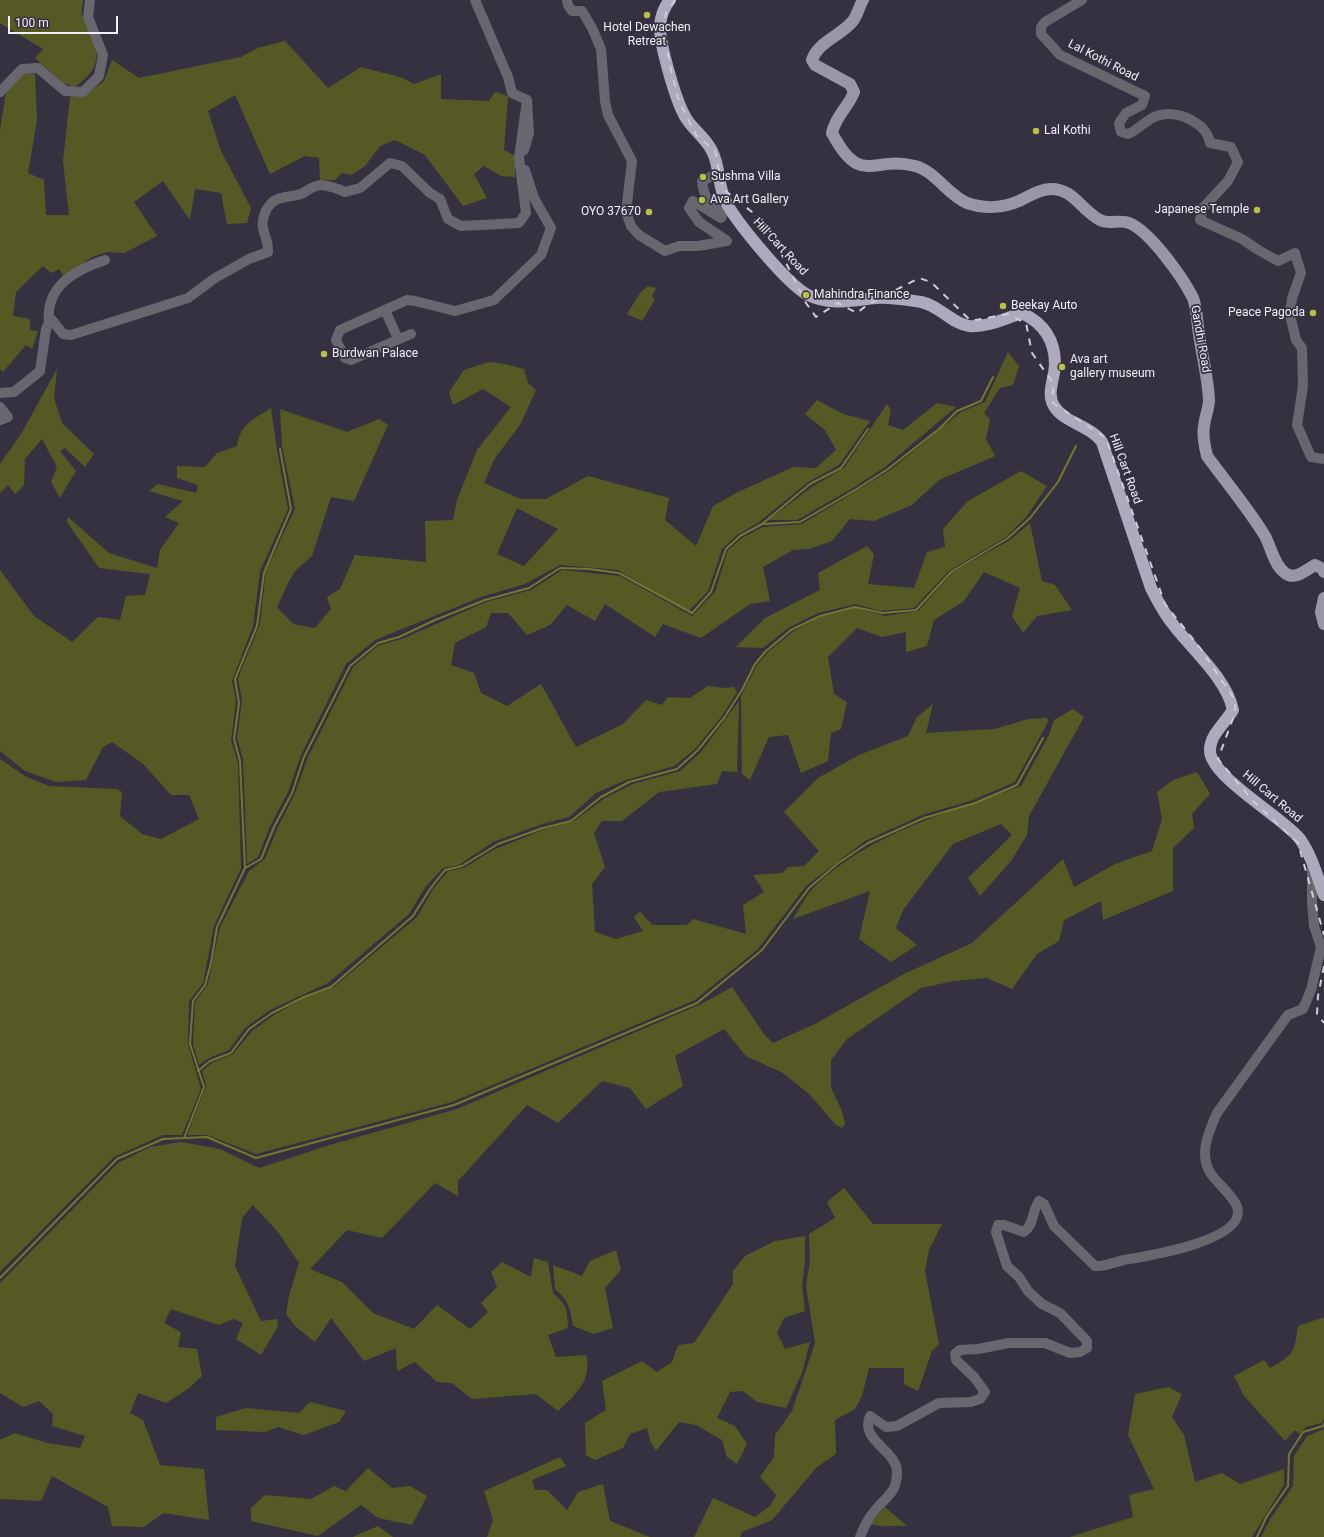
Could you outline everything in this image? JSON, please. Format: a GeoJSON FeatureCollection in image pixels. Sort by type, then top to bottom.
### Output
{"type":"FeatureCollection","features":[{"type":"Feature","properties":{"kind":"highway","name":"Hill Cart Road"},"geometry":{"type":"LineString","coordinates":[[670,0],[663,13],[660,26],[669,71],[681,110],[687,120],[712,150],[725,199],[740,224],[792,282],[808,295],[827,301],[845,302],[878,298],[922,302],[931,305],[968,326],[979,326],[1022,313],[1035,319],[1051,342],[1054,364],[1051,399],[1054,407],[1069,419],[1096,433],[1102,442],[1151,588],[1160,607],[1218,679],[1231,699],[1232,710],[1212,738],[1209,751],[1214,762],[1252,801],[1289,828],[1299,838],[1312,858],[1324,895]]}},
{"type":"Feature","properties":{"kind":"main road","name":"Gandhi Road"},"geometry":{"type":"LineString","coordinates":[[863,0],[853,21],[820,47],[814,54],[812,60],[815,65],[850,84],[854,92],[851,100],[835,121],[832,133],[839,146],[850,160],[866,167],[904,164],[917,166],[939,181],[951,193],[966,203],[1001,208],[1020,201],[1038,191],[1066,191],[1099,220],[1107,223],[1128,223],[1139,230],[1161,251],[1183,279],[1194,300],[1209,401],[1203,441],[1207,456],[1265,536],[1278,564],[1285,573],[1293,576],[1301,574],[1315,565],[1323,569],[1324,572]]}},
{"type":"Feature","properties":{"kind":"main road"},"geometry":{"type":"LineString","coordinates":[[1324,598],[1321,612],[1324,624]]}},
{"type":"Feature","properties":{"kind":"street"},"geometry":{"type":"LineString","coordinates":[[0,92],[22,69],[38,68],[65,91],[83,92],[99,76],[103,55],[88,16],[90,0]]}},
{"type":"Feature","properties":{"kind":"street"},"geometry":{"type":"LineString","coordinates":[[475,0],[508,77],[512,93],[527,100]]}},
{"type":"Feature","properties":{"kind":"street"},"geometry":{"type":"LineString","coordinates":[[567,0],[572,11],[582,11],[601,48],[605,102],[608,115],[632,161],[626,212],[631,226],[640,235],[665,251],[679,246],[698,246],[728,241],[699,222],[689,208],[693,201],[721,218],[723,214],[709,203],[703,193],[702,181],[718,173]]}},
{"type":"Feature","properties":{"kind":"street","name":"Lal Kothi Road"},"geometry":{"type":"LineString","coordinates":[[1082,0],[1046,22],[1041,27],[1041,34],[1060,55],[1145,96],[1142,105],[1126,113],[1119,123],[1121,132],[1128,134],[1136,131],[1146,122],[1159,115],[1174,114],[1186,117],[1201,127],[1209,136],[1210,143],[1231,147],[1238,162],[1228,181],[1203,208],[1200,220],[1242,239],[1278,261],[1295,253],[1301,274],[1292,298],[1290,315],[1296,340],[1302,348],[1303,386],[1297,425],[1311,458],[1324,459]]}},
{"type":"Feature","properties":{"kind":"street"},"geometry":{"type":"LineString","coordinates":[[411,334],[351,360],[345,358],[336,340],[340,330],[407,300],[455,311],[494,300],[541,256],[551,228],[534,198],[522,156],[529,133],[527,100]]}},
{"type":"Feature","properties":{"kind":"street"},"geometry":{"type":"LineString","coordinates":[[49,323],[53,321],[63,334],[71,335],[188,298],[215,278],[249,258],[268,252],[269,242],[263,233],[262,224],[265,212],[273,201],[299,194],[319,185],[333,187],[345,192],[360,188],[390,163],[402,166],[430,193],[440,199],[448,219],[460,226],[519,223],[526,213],[519,158],[527,100]]}},
{"type":"Feature","properties":{"kind":"street"},"geometry":{"type":"LineString","coordinates":[[0,393],[14,392],[40,371],[46,330],[49,323],[48,312],[50,301],[54,293],[70,276],[87,266],[105,260]]}},
{"type":"Feature","properties":{"kind":"street"},"geometry":{"type":"LineString","coordinates":[[385,310],[398,339]]}},
{"type":"Feature","properties":{"kind":"street"},"geometry":{"type":"LineString","coordinates":[[0,407],[8,417],[0,420]]}},
{"type":"Feature","properties":{"kind":"street"},"geometry":{"type":"LineString","coordinates":[[860,1537],[866,1521],[878,1506],[891,1494],[896,1484],[897,1469],[894,1458],[879,1446],[870,1434],[868,1421],[870,1416],[886,1427],[897,1426],[939,1403],[971,1402],[980,1399],[985,1392],[974,1377],[956,1360],[955,1354],[960,1350],[978,1349],[1008,1343],[1045,1343],[1070,1353],[1080,1352],[1087,1348],[1087,1341],[1081,1332],[1060,1313],[1042,1304],[1028,1291],[1019,1277],[1007,1266],[996,1232],[998,1225],[1004,1225],[1024,1232],[1030,1228],[1036,1205],[1039,1201],[1044,1204],[1054,1226],[1095,1266],[1102,1267],[1120,1261],[1177,1250],[1205,1240],[1233,1224],[1238,1214],[1237,1203],[1210,1173],[1206,1162],[1205,1147],[1217,1113],[1288,1015],[1303,1009],[1310,990],[1321,947],[1314,926],[1312,902],[1312,858]]}},
{"type":"Feature","properties":{"kind":"green space"},"geometry":{"type":"Polygon","coordinates":[[[0,0],[83,0],[82,15],[91,32],[96,49],[97,57],[93,69],[75,87],[63,83],[35,58],[43,49],[0,23],[0,0]]]}},
{"type":"Feature","properties":{"kind":"green space"},"geometry":{"type":"Polygon","coordinates":[[[285,41],[328,88],[361,67],[403,78],[414,84],[441,74],[441,99],[489,101],[495,92],[508,96],[504,150],[515,156],[515,177],[501,176],[484,166],[474,174],[487,198],[463,206],[425,155],[395,140],[380,146],[365,166],[351,175],[342,173],[335,180],[320,180],[319,158],[305,156],[270,174],[235,95],[208,111],[221,151],[251,208],[247,223],[227,224],[221,193],[195,189],[190,220],[163,181],[134,202],[157,236],[124,253],[107,252],[92,257],[64,276],[59,269],[51,273],[43,266],[16,292],[13,316],[30,319],[30,330],[38,331],[32,349],[26,345],[3,372],[0,369],[0,130],[7,86],[25,73],[35,74],[37,120],[28,173],[44,180],[46,215],[69,215],[63,161],[70,97],[86,94],[104,81],[112,60],[139,78],[241,57],[258,48],[285,41]]]}},
{"type":"Feature","properties":{"kind":"green space"},"geometry":{"type":"Polygon","coordinates":[[[648,286],[656,288],[652,296],[655,299],[642,321],[627,314],[640,293],[648,286]]]}},
{"type":"Feature","properties":{"kind":"green space"},"geometry":{"type":"Polygon","coordinates":[[[1008,352],[1019,366],[1013,385],[1000,388],[984,413],[990,419],[986,439],[995,456],[939,480],[912,505],[874,521],[850,519],[832,541],[809,549],[793,550],[763,567],[770,601],[750,604],[701,638],[663,624],[655,637],[605,604],[595,621],[567,605],[550,625],[527,635],[508,613],[491,613],[486,627],[455,643],[451,665],[474,673],[481,693],[507,706],[541,684],[576,747],[623,724],[646,700],[662,705],[668,697],[690,698],[708,686],[725,688],[734,687],[737,692],[722,716],[695,749],[674,766],[626,780],[596,793],[569,817],[542,824],[493,842],[459,865],[443,868],[426,886],[409,914],[328,983],[270,1010],[245,1028],[229,1050],[209,1058],[199,1065],[193,1044],[195,1002],[208,984],[220,927],[249,871],[265,859],[278,827],[295,793],[308,757],[353,667],[379,645],[402,639],[486,602],[531,590],[562,570],[620,576],[692,616],[715,592],[728,550],[742,538],[763,527],[802,524],[892,469],[961,412],[985,402],[1008,352]]]}},
{"type":"Feature","properties":{"kind":"green space"},"geometry":{"type":"Polygon","coordinates":[[[489,362],[524,369],[528,383],[536,390],[520,425],[495,458],[484,483],[521,499],[546,499],[588,476],[669,498],[665,520],[696,546],[713,506],[738,492],[793,467],[816,468],[836,450],[825,430],[805,414],[817,400],[843,414],[870,421],[839,465],[808,482],[759,522],[737,535],[722,549],[708,591],[689,611],[618,570],[560,565],[525,584],[481,597],[375,640],[346,664],[301,755],[288,792],[270,826],[258,857],[247,864],[243,759],[237,738],[242,701],[238,678],[260,624],[266,571],[295,509],[282,446],[280,409],[347,432],[379,419],[388,425],[354,501],[331,497],[312,556],[297,569],[290,579],[277,607],[293,624],[315,628],[331,609],[327,597],[340,589],[355,555],[426,562],[425,521],[453,520],[457,500],[477,450],[511,407],[483,389],[453,405],[449,392],[464,370],[489,362]],[[517,508],[497,554],[524,566],[558,529],[517,508]]]}},
{"type":"Feature","properties":{"kind":"green space"},"geometry":{"type":"Polygon","coordinates":[[[57,369],[54,398],[62,423],[94,454],[85,467],[65,448],[60,451],[76,471],[60,498],[51,482],[57,467],[42,439],[25,459],[24,485],[15,494],[8,485],[0,493],[0,464],[21,434],[57,369]]]}},
{"type":"Feature","properties":{"kind":"green space"},"geometry":{"type":"Polygon","coordinates":[[[937,403],[956,407],[885,467],[853,488],[797,520],[768,520],[812,487],[844,468],[887,404],[891,410],[888,425],[903,430],[937,403]]]}},
{"type":"Feature","properties":{"kind":"green space"},"geometry":{"type":"Polygon","coordinates":[[[271,408],[288,509],[260,571],[253,626],[232,681],[236,701],[231,740],[238,763],[241,868],[214,926],[203,983],[189,1001],[188,1044],[201,1089],[182,1135],[163,1135],[114,1157],[0,1272],[0,759],[25,776],[49,786],[117,789],[122,792],[120,816],[142,834],[161,839],[199,819],[189,795],[171,795],[143,764],[112,742],[103,747],[86,780],[56,782],[25,771],[0,751],[0,570],[34,616],[72,642],[98,617],[120,620],[126,596],[145,595],[150,574],[99,568],[67,522],[68,517],[109,553],[157,568],[160,550],[179,523],[165,517],[183,501],[149,491],[158,484],[196,493],[198,485],[177,478],[177,466],[205,467],[217,453],[237,446],[241,432],[245,427],[271,408]]]}},
{"type":"Feature","properties":{"kind":"green space"},"geometry":{"type":"Polygon","coordinates":[[[1021,471],[1047,486],[1027,516],[1006,537],[949,571],[914,608],[880,611],[856,604],[818,613],[788,628],[763,648],[736,647],[765,618],[820,590],[818,573],[867,546],[874,554],[868,584],[914,588],[927,552],[945,547],[943,529],[968,501],[1021,471]]]}},
{"type":"Feature","properties":{"kind":"green space"},"geometry":{"type":"Polygon","coordinates":[[[1030,523],[1042,581],[1055,585],[1072,610],[1037,616],[1023,633],[1012,616],[1020,588],[984,572],[964,601],[934,620],[927,646],[906,652],[906,632],[882,637],[857,628],[828,657],[834,694],[847,702],[841,729],[831,733],[828,761],[801,773],[788,735],[769,737],[750,780],[742,774],[741,696],[757,665],[769,651],[794,631],[822,616],[856,608],[885,616],[918,611],[953,572],[1010,540],[1030,523]]]}},
{"type":"Feature","properties":{"kind":"green space"},"geometry":{"type":"Polygon","coordinates":[[[739,701],[737,772],[722,771],[717,784],[659,792],[622,821],[602,821],[594,833],[605,867],[592,884],[595,932],[616,939],[643,931],[634,917],[640,911],[652,925],[687,925],[693,919],[746,934],[743,905],[764,892],[753,875],[782,873],[788,867],[804,866],[819,851],[784,812],[818,778],[859,755],[908,736],[917,717],[933,704],[926,733],[995,729],[1028,719],[1047,718],[1048,722],[1015,782],[973,800],[922,815],[865,841],[806,886],[758,949],[695,1000],[452,1102],[256,1154],[207,1135],[187,1135],[206,1086],[202,1071],[212,1063],[233,1054],[252,1031],[274,1015],[306,997],[334,987],[417,917],[433,889],[448,871],[464,868],[493,850],[545,829],[574,821],[605,798],[633,784],[680,771],[701,752],[739,701]]]}},
{"type":"Feature","properties":{"kind":"green space"},"geometry":{"type":"Polygon","coordinates":[[[1073,709],[1084,717],[1029,816],[1027,835],[1011,861],[980,896],[968,878],[1012,835],[1001,824],[953,844],[903,910],[896,928],[917,945],[891,962],[859,939],[870,891],[793,919],[813,888],[835,869],[859,853],[885,838],[911,826],[1021,786],[1049,735],[1054,720],[1073,709]]]}},
{"type":"Feature","properties":{"kind":"green space"},"geometry":{"type":"Polygon","coordinates":[[[1197,772],[1210,794],[1192,814],[1194,828],[1173,848],[1173,891],[1103,920],[1101,901],[1064,920],[1059,941],[1037,954],[1012,989],[987,978],[954,981],[921,988],[847,1039],[831,1060],[831,1088],[842,1111],[845,1124],[842,1128],[836,1125],[809,1094],[783,1073],[746,1056],[724,1029],[675,1056],[683,1086],[646,1109],[630,1088],[602,1081],[558,1123],[527,1105],[458,1181],[458,1196],[435,1183],[382,1238],[347,1230],[310,1269],[342,1282],[373,1313],[414,1329],[437,1305],[470,1329],[488,1312],[481,1303],[497,1287],[491,1272],[502,1262],[531,1277],[534,1258],[548,1262],[553,1293],[562,1301],[566,1308],[567,1316],[568,1328],[548,1335],[556,1357],[586,1355],[587,1364],[587,1372],[581,1387],[558,1411],[536,1394],[472,1399],[452,1383],[437,1382],[415,1362],[397,1371],[396,1348],[364,1361],[331,1318],[315,1342],[296,1327],[286,1314],[289,1296],[299,1263],[278,1232],[253,1205],[242,1218],[235,1266],[261,1321],[277,1319],[278,1326],[261,1355],[236,1339],[243,1323],[234,1319],[219,1325],[171,1309],[164,1323],[181,1332],[178,1347],[197,1349],[202,1376],[188,1389],[166,1403],[138,1393],[130,1413],[143,1420],[160,1465],[204,1469],[209,1520],[163,1513],[144,1527],[112,1526],[108,1507],[52,1476],[41,1501],[0,1499],[0,1440],[15,1433],[47,1443],[80,1448],[85,1436],[52,1426],[53,1414],[39,1401],[23,1407],[0,1393],[0,1283],[118,1163],[150,1147],[181,1142],[220,1149],[259,1168],[333,1144],[457,1109],[701,1004],[732,987],[764,1034],[773,1043],[815,1024],[902,975],[972,943],[1063,859],[1074,887],[1115,864],[1152,851],[1162,819],[1157,792],[1173,780],[1197,772]]]}},
{"type":"Feature","properties":{"kind":"green space"},"geometry":{"type":"Polygon","coordinates":[[[844,1188],[873,1224],[942,1224],[929,1250],[925,1271],[939,1344],[932,1351],[918,1391],[904,1384],[904,1368],[869,1368],[862,1396],[855,1409],[835,1420],[836,1454],[817,1467],[772,1520],[742,1532],[740,1537],[694,1537],[713,1498],[755,1517],[770,1506],[776,1495],[760,1477],[774,1457],[775,1435],[792,1411],[815,1343],[806,1286],[810,1260],[809,1234],[835,1218],[827,1202],[844,1188]]]}},
{"type":"Feature","properties":{"kind":"green space"},"geometry":{"type":"Polygon","coordinates":[[[805,1236],[805,1260],[802,1286],[805,1311],[784,1318],[777,1333],[785,1349],[810,1342],[802,1373],[786,1408],[757,1402],[743,1391],[730,1392],[717,1418],[735,1426],[747,1444],[737,1464],[727,1457],[722,1440],[696,1425],[679,1422],[656,1451],[651,1443],[647,1428],[630,1434],[623,1448],[595,1460],[586,1455],[585,1423],[606,1410],[602,1381],[642,1361],[657,1372],[672,1362],[678,1345],[694,1343],[733,1284],[733,1271],[745,1256],[775,1241],[805,1236]]]}},
{"type":"Feature","properties":{"kind":"green space"},"geometry":{"type":"Polygon","coordinates":[[[616,1250],[621,1270],[605,1288],[613,1328],[594,1334],[573,1326],[568,1305],[555,1289],[553,1265],[582,1276],[590,1261],[616,1250]]]}},
{"type":"Feature","properties":{"kind":"green space"},"geometry":{"type":"Polygon","coordinates":[[[1324,1317],[1324,1418],[1322,1423],[1306,1427],[1299,1434],[1295,1430],[1285,1441],[1244,1396],[1234,1376],[1264,1360],[1270,1368],[1289,1356],[1294,1347],[1298,1326],[1324,1317]]]}},
{"type":"Feature","properties":{"kind":"green space"},"geometry":{"type":"Polygon","coordinates":[[[1168,1387],[1182,1394],[1172,1417],[1184,1435],[1195,1482],[1222,1473],[1240,1484],[1284,1469],[1284,1485],[1252,1537],[1070,1537],[1133,1517],[1129,1495],[1154,1489],[1128,1435],[1135,1394],[1168,1387]]]}},
{"type":"Feature","properties":{"kind":"green space"},"geometry":{"type":"Polygon","coordinates":[[[310,1402],[346,1411],[339,1422],[304,1435],[278,1427],[265,1432],[216,1430],[216,1417],[246,1408],[299,1413],[310,1402]]]}},
{"type":"Feature","properties":{"kind":"green space"},"geometry":{"type":"Polygon","coordinates":[[[1324,1429],[1324,1537],[1261,1537],[1271,1518],[1293,1486],[1294,1456],[1307,1436],[1324,1429]]]}},
{"type":"Feature","properties":{"kind":"green space"},"geometry":{"type":"Polygon","coordinates":[[[560,1457],[566,1466],[532,1480],[535,1490],[547,1490],[567,1510],[578,1492],[603,1484],[610,1521],[650,1537],[487,1537],[493,1520],[484,1491],[560,1457]]]}},
{"type":"Feature","properties":{"kind":"green space"},"geometry":{"type":"Polygon","coordinates":[[[368,1468],[392,1488],[410,1486],[427,1496],[412,1525],[378,1518],[361,1505],[318,1536],[251,1521],[251,1508],[265,1495],[311,1499],[334,1486],[346,1491],[368,1468]]]}},
{"type":"Feature","properties":{"kind":"green space"},"geometry":{"type":"Polygon","coordinates":[[[885,1507],[907,1526],[885,1526],[871,1524],[885,1507]]]}},
{"type":"Feature","properties":{"kind":"green space"},"geometry":{"type":"Polygon","coordinates":[[[378,1526],[393,1537],[353,1537],[378,1526]]]}},
{"type":"Feature","properties":{"kind":"waterway"},"geometry":{"type":"LineString","coordinates":[[763,524],[800,522],[888,469],[939,429],[957,411],[981,401],[993,377]]}},
{"type":"Feature","properties":{"kind":"waterway"},"geometry":{"type":"LineString","coordinates":[[184,1138],[204,1087],[190,1044],[193,1001],[205,985],[211,963],[217,927],[245,868],[261,859],[274,827],[292,793],[304,757],[350,666],[378,643],[399,637],[435,620],[485,600],[529,588],[560,568],[589,569],[619,573],[692,613],[711,592],[726,549],[740,536],[762,524],[810,484],[841,468],[868,429]]}},
{"type":"Feature","properties":{"kind":"waterway"},"geometry":{"type":"LineString","coordinates":[[198,1071],[210,1061],[231,1053],[249,1029],[272,1013],[304,997],[331,987],[413,916],[430,889],[445,870],[462,866],[498,844],[543,828],[571,821],[601,797],[629,782],[677,769],[698,750],[724,718],[742,690],[755,664],[766,651],[791,630],[820,616],[855,607],[882,613],[916,610],[951,572],[1008,538],[1030,518],[1058,482],[1076,446]]}},
{"type":"Feature","properties":{"kind":"waterway"},"geometry":{"type":"LineString","coordinates":[[245,868],[240,761],[234,739],[239,703],[235,679],[257,626],[264,573],[291,509],[280,449]]}},
{"type":"Feature","properties":{"kind":"waterway"},"geometry":{"type":"LineString","coordinates":[[0,1278],[117,1159],[163,1139],[207,1137],[256,1158],[454,1105],[697,1003],[762,950],[809,888],[837,864],[868,843],[924,818],[975,803],[1017,785],[1043,738]]}},
{"type":"Feature","properties":{"kind":"waterway"},"geometry":{"type":"LineString","coordinates":[[1257,1537],[1267,1516],[1288,1486],[1289,1454],[1303,1432],[1323,1426],[1324,1424]]}},
{"type":"Feature","properties":{"kind":"railway"},"geometry":{"type":"LineString","coordinates":[[675,0],[666,13],[663,30],[679,101],[696,135],[715,151],[723,189],[766,223],[806,303],[816,317],[838,303],[857,313],[867,305],[919,278],[931,282],[971,321],[1007,314],[1026,323],[1032,353],[1053,383],[1053,403],[1106,438],[1165,604],[1200,648],[1235,700],[1235,713],[1218,759],[1253,801],[1298,843],[1324,935]]}},
{"type":"Feature","properties":{"kind":"railway"},"geometry":{"type":"LineString","coordinates":[[1324,966],[1318,996],[1317,1014],[1324,1023]]}},
{"type":"Feature","properties":{"kind":"place","name":"Hotel Dewachen Retreat"},"geometry":{"type":"Point","coordinates":[647,15]}},
{"type":"Feature","properties":{"kind":"place","name":"Lal Kothi"},"geometry":{"type":"Point","coordinates":[1036,131]}},
{"type":"Feature","properties":{"kind":"place","name":"Sushma Villa"},"geometry":{"type":"Point","coordinates":[703,177]}},
{"type":"Feature","properties":{"kind":"place","name":"Ava Art Gallery"},"geometry":{"type":"Point","coordinates":[702,200]}},
{"type":"Feature","properties":{"kind":"place","name":"Japanese Temple"},"geometry":{"type":"Point","coordinates":[1257,210]}},
{"type":"Feature","properties":{"kind":"place","name":"OYO 37670"},"geometry":{"type":"Point","coordinates":[649,212]}},
{"type":"Feature","properties":{"kind":"place","name":"Mahindra Finance"},"geometry":{"type":"Point","coordinates":[806,295]}},
{"type":"Feature","properties":{"kind":"place","name":"Beekay Auto"},"geometry":{"type":"Point","coordinates":[1003,306]}},
{"type":"Feature","properties":{"kind":"place","name":"Peace Pagoda"},"geometry":{"type":"Point","coordinates":[1313,313]}},
{"type":"Feature","properties":{"kind":"place","name":"Burdwan Palace"},"geometry":{"type":"Point","coordinates":[324,354]}},
{"type":"Feature","properties":{"kind":"place","name":"Ava art gallery museum"},"geometry":{"type":"Point","coordinates":[1062,367]}}]}
